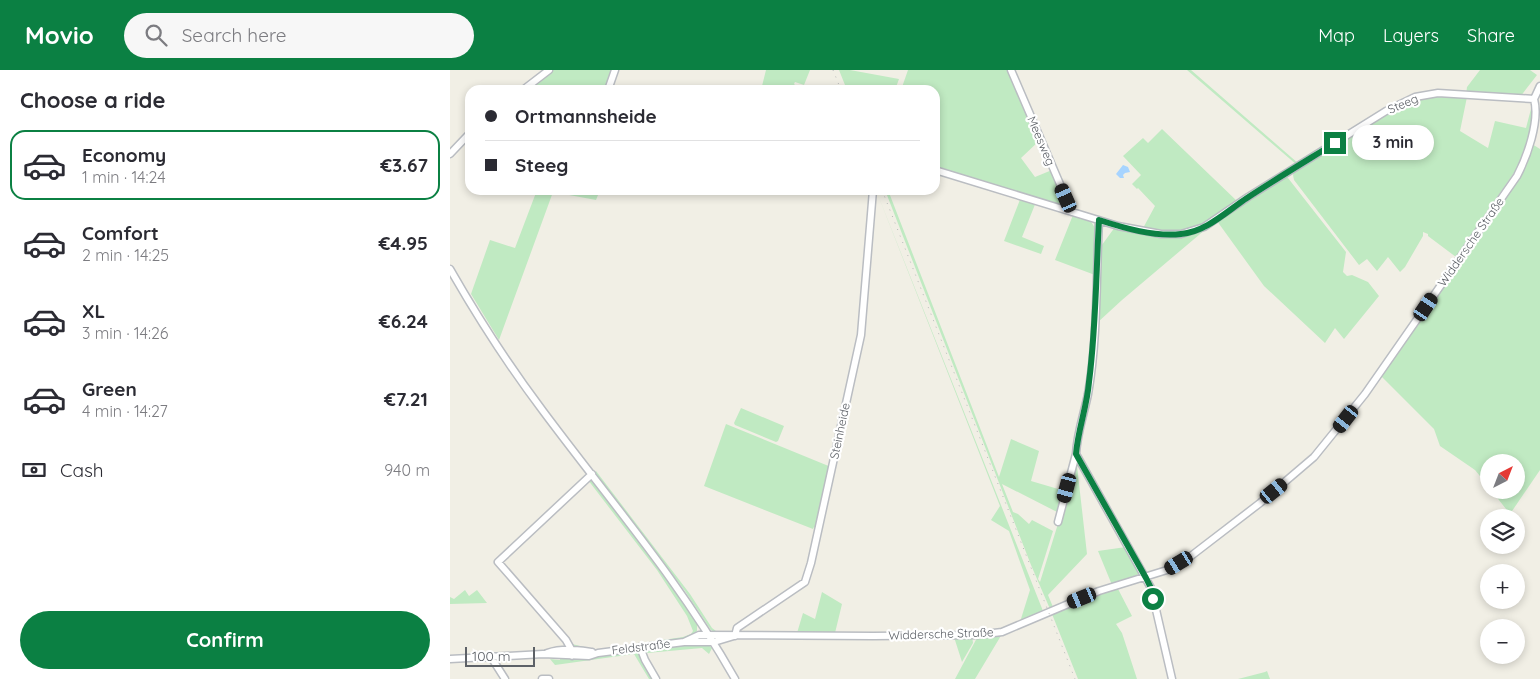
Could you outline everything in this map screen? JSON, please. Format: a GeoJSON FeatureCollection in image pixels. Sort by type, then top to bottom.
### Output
{"type":"FeatureCollection","features":[{"type":"Feature","properties":{"kind":"street"},"geometry":{"type":"LineString","coordinates":[[530,85],[549,70]]}},
{"type":"Feature","properties":{"kind":"street"},"geometry":{"type":"LineString","coordinates":[[610,85],[615,70]]}},
{"type":"Feature","properties":{"kind":"street","name":"Meesweg"},"geometry":{"type":"LineString","coordinates":[[1011,70],[1072,212]]}},
{"type":"Feature","properties":{"kind":"street","name":"Widdersche Straße"},"geometry":{"type":"LineString","coordinates":[[735,636],[776,634],[873,636],[977,635],[1000,632],[1099,591],[1167,570],[1190,556],[1245,515],[1308,463],[1336,431],[1388,361],[1517,176],[1532,138],[1537,109],[1534,99],[1540,86]]}},
{"type":"Feature","properties":{"kind":"street","name":"Steeg"},"geometry":{"type":"LineString","coordinates":[[940,172],[1118,226],[1161,234],[1181,234],[1204,228],[1256,192],[1386,111],[1415,97],[1438,94],[1534,99]]}},
{"type":"Feature","properties":{"kind":"street"},"geometry":{"type":"LineString","coordinates":[[450,154],[465,138]]}},
{"type":"Feature","properties":{"kind":"street","name":"Steinheide"},"geometry":{"type":"LineString","coordinates":[[735,636],[737,628],[805,582],[811,563],[861,335],[873,195]]}},
{"type":"Feature","properties":{"kind":"street"},"geometry":{"type":"LineString","coordinates":[[1058,522],[1076,454],[1077,436],[1088,394],[1094,339],[1099,220]]}},
{"type":"Feature","properties":{"kind":"street"},"geometry":{"type":"LineString","coordinates":[[450,269],[485,328],[514,370],[664,568],[710,635],[735,679]]}},
{"type":"Feature","properties":{"kind":"street"},"geometry":{"type":"LineString","coordinates":[[1076,454],[1151,588],[1172,679]]}},
{"type":"Feature","properties":{"kind":"street"},"geometry":{"type":"LineString","coordinates":[[571,652],[566,640],[498,562],[592,474]]}},
{"type":"Feature","properties":{"kind":"street","name":"Feldstraße"},"geometry":{"type":"LineString","coordinates":[[684,642],[699,635],[735,636]]}},
{"type":"Feature","properties":{"kind":"street","name":"Feldstraße"},"geometry":{"type":"LineString","coordinates":[[450,659],[571,652],[589,656],[598,653],[684,642],[714,642],[735,636]]}},
{"type":"Feature","properties":{"kind":"street"},"geometry":{"type":"LineString","coordinates":[[640,647],[656,679]]}},
{"type":"Feature","properties":{"kind":"street"},"geometry":{"type":"LineString","coordinates":[[491,657],[505,679]]}},
{"type":"Feature","properties":{"kind":"street"},"geometry":{"type":"LineString","coordinates":[[542,679],[550,679]]}},
{"type":"Feature","properties":{"kind":"green space"},"geometry":{"type":"Polygon","coordinates":[[[551,70],[613,70],[608,85],[532,85],[551,70]]]}},
{"type":"Feature","properties":{"kind":"green space"},"geometry":{"type":"Polygon","coordinates":[[[766,70],[810,70],[804,85],[795,82],[795,85],[762,85],[766,70]]]}},
{"type":"Feature","properties":{"kind":"green space"},"geometry":{"type":"Polygon","coordinates":[[[839,70],[850,70],[899,79],[897,85],[845,85],[839,70]]]}},
{"type":"Feature","properties":{"kind":"green space"},"geometry":{"type":"Polygon","coordinates":[[[908,70],[1009,70],[1039,141],[1021,158],[1035,177],[1052,170],[1067,206],[1065,207],[940,170],[940,85],[903,85],[908,70]]]}},
{"type":"Feature","properties":{"kind":"green space"},"geometry":{"type":"Polygon","coordinates":[[[1187,70],[1191,70],[1299,164],[1297,165],[1187,70]]]}},
{"type":"Feature","properties":{"kind":"green space"},"geometry":{"type":"Polygon","coordinates":[[[1480,70],[1530,70],[1537,75],[1520,97],[1473,91],[1470,95],[1466,95],[1467,87],[1480,70]]]}},
{"type":"Feature","properties":{"kind":"green space"},"geometry":{"type":"Polygon","coordinates":[[[1436,95],[1467,97],[1460,131],[1488,148],[1495,121],[1526,128],[1532,105],[1535,105],[1527,146],[1518,167],[1456,257],[1423,232],[1423,236],[1405,267],[1400,272],[1388,257],[1377,271],[1367,259],[1359,265],[1294,180],[1295,169],[1404,103],[1436,95]]]}},
{"type":"Feature","properties":{"kind":"green space"},"geometry":{"type":"Polygon","coordinates":[[[1162,129],[1238,202],[1204,226],[1177,234],[1142,230],[1155,206],[1132,184],[1141,175],[1123,156],[1143,138],[1148,143],[1162,129]]]}},
{"type":"Feature","properties":{"kind":"green space"},"geometry":{"type":"Polygon","coordinates":[[[1532,144],[1540,149],[1540,470],[1525,492],[1525,454],[1480,454],[1480,476],[1475,470],[1440,446],[1434,429],[1381,376],[1516,180],[1532,144]]]}},
{"type":"Feature","properties":{"kind":"green space"},"geometry":{"type":"Polygon","coordinates":[[[1284,176],[1288,178],[1346,252],[1343,272],[1347,276],[1352,275],[1368,282],[1379,296],[1344,339],[1335,328],[1325,343],[1264,286],[1217,221],[1284,176]]]}},
{"type":"Feature","properties":{"kind":"green space"},"geometry":{"type":"Polygon","coordinates":[[[535,195],[552,195],[499,340],[471,294],[490,240],[515,248],[535,195]]]}},
{"type":"Feature","properties":{"kind":"green space"},"geometry":{"type":"Polygon","coordinates":[[[569,195],[598,195],[596,200],[569,195]]]}},
{"type":"Feature","properties":{"kind":"green space"},"geometry":{"type":"Polygon","coordinates":[[[878,195],[1043,611],[1020,622],[1030,590],[1009,531],[991,520],[1000,506],[878,195]]]}},
{"type":"Feature","properties":{"kind":"green space"},"geometry":{"type":"Polygon","coordinates":[[[887,195],[890,195],[999,477],[1011,439],[1039,451],[1031,481],[1065,491],[1059,513],[1002,484],[1013,512],[1029,524],[1032,520],[1053,531],[1038,579],[1040,582],[1076,457],[1087,554],[1048,595],[1053,607],[1050,609],[1031,565],[887,195]]]}},
{"type":"Feature","properties":{"kind":"green space"},"geometry":{"type":"Polygon","coordinates":[[[1021,197],[1036,202],[1022,237],[1044,246],[1041,254],[1004,241],[1021,197]]]}},
{"type":"Feature","properties":{"kind":"green space"},"geometry":{"type":"Polygon","coordinates":[[[1073,215],[1090,220],[1095,228],[1095,275],[1055,260],[1073,215]]]}},
{"type":"Feature","properties":{"kind":"green space"},"geometry":{"type":"Polygon","coordinates":[[[1115,227],[1165,236],[1206,229],[1097,323],[1099,249],[1115,227]]]}},
{"type":"Feature","properties":{"kind":"green space"},"geometry":{"type":"Polygon","coordinates":[[[741,408],[784,426],[778,441],[776,442],[735,425],[734,423],[741,408]]]}},
{"type":"Feature","properties":{"kind":"green space"},"geometry":{"type":"Polygon","coordinates":[[[726,424],[831,467],[817,529],[704,486],[726,424]]]}},
{"type":"Feature","properties":{"kind":"green space"},"geometry":{"type":"Polygon","coordinates":[[[596,471],[690,594],[712,628],[716,631],[732,631],[722,634],[711,630],[685,591],[596,474],[596,471]]]}},
{"type":"Feature","properties":{"kind":"green space"},"geometry":{"type":"Polygon","coordinates":[[[592,479],[642,541],[697,622],[697,631],[692,635],[658,643],[610,650],[582,649],[572,646],[572,644],[592,649],[602,649],[683,637],[691,634],[693,631],[687,616],[657,570],[588,480],[592,479]]]}},
{"type":"Feature","properties":{"kind":"green space"},"geometry":{"type":"Polygon","coordinates":[[[1498,499],[1520,499],[1513,509],[1506,509],[1498,499]]]}},
{"type":"Feature","properties":{"kind":"green space"},"geometry":{"type":"Polygon","coordinates":[[[1126,547],[1139,570],[1139,574],[1112,585],[1098,551],[1126,547]]]}},
{"type":"Feature","properties":{"kind":"green space"},"geometry":{"type":"Polygon","coordinates":[[[1117,587],[1132,616],[1116,624],[1122,633],[1137,679],[1078,679],[1052,614],[1066,606],[1117,587]]]}},
{"type":"Feature","properties":{"kind":"green space"},"geometry":{"type":"Polygon","coordinates":[[[465,590],[469,596],[477,590],[487,603],[450,604],[450,597],[454,599],[465,590]]]}},
{"type":"Feature","properties":{"kind":"green space"},"geometry":{"type":"Polygon","coordinates":[[[822,592],[842,604],[835,633],[797,633],[803,613],[815,619],[822,592]]]}},
{"type":"Feature","properties":{"kind":"green space"},"geometry":{"type":"Polygon","coordinates":[[[1002,634],[975,679],[955,679],[978,636],[1002,634]]]}},
{"type":"Feature","properties":{"kind":"green space"},"geometry":{"type":"Polygon","coordinates":[[[972,636],[973,643],[962,662],[954,637],[972,636]]]}},
{"type":"Feature","properties":{"kind":"green space"},"geometry":{"type":"Polygon","coordinates":[[[707,644],[712,648],[709,654],[702,648],[647,653],[647,658],[659,679],[646,659],[645,653],[648,649],[707,644]]]}},
{"type":"Feature","properties":{"kind":"green space"},"geometry":{"type":"Polygon","coordinates":[[[634,650],[634,653],[638,653],[653,679],[649,679],[634,654],[555,665],[550,659],[560,660],[560,657],[634,650]]]}},
{"type":"Feature","properties":{"kind":"green space"},"geometry":{"type":"Polygon","coordinates":[[[1267,671],[1270,679],[1238,679],[1265,672],[1267,671]]]}},
{"type":"Feature","properties":{"kind":"water"},"geometry":{"type":"Polygon","coordinates":[[[1123,165],[1128,167],[1130,172],[1123,175],[1124,178],[1120,178],[1116,174],[1123,165]]]}},
{"type":"Feature","properties":{"kind":"railway"},"geometry":{"type":"LineString","coordinates":[[833,70],[839,85]]}},
{"type":"Feature","properties":{"kind":"railway"},"geometry":{"type":"LineString","coordinates":[[884,195],[1075,679]]}},
{"type":"Feature","properties":{"kind":"route"},"geometry":{"type":"LineString","coordinates":[[1153,599],[1151,588],[1146,578],[1076,454],[1077,436],[1088,394],[1094,339],[1099,220],[1118,226],[1161,234],[1193,232],[1204,228],[1248,197],[1335,143]]}}]}
